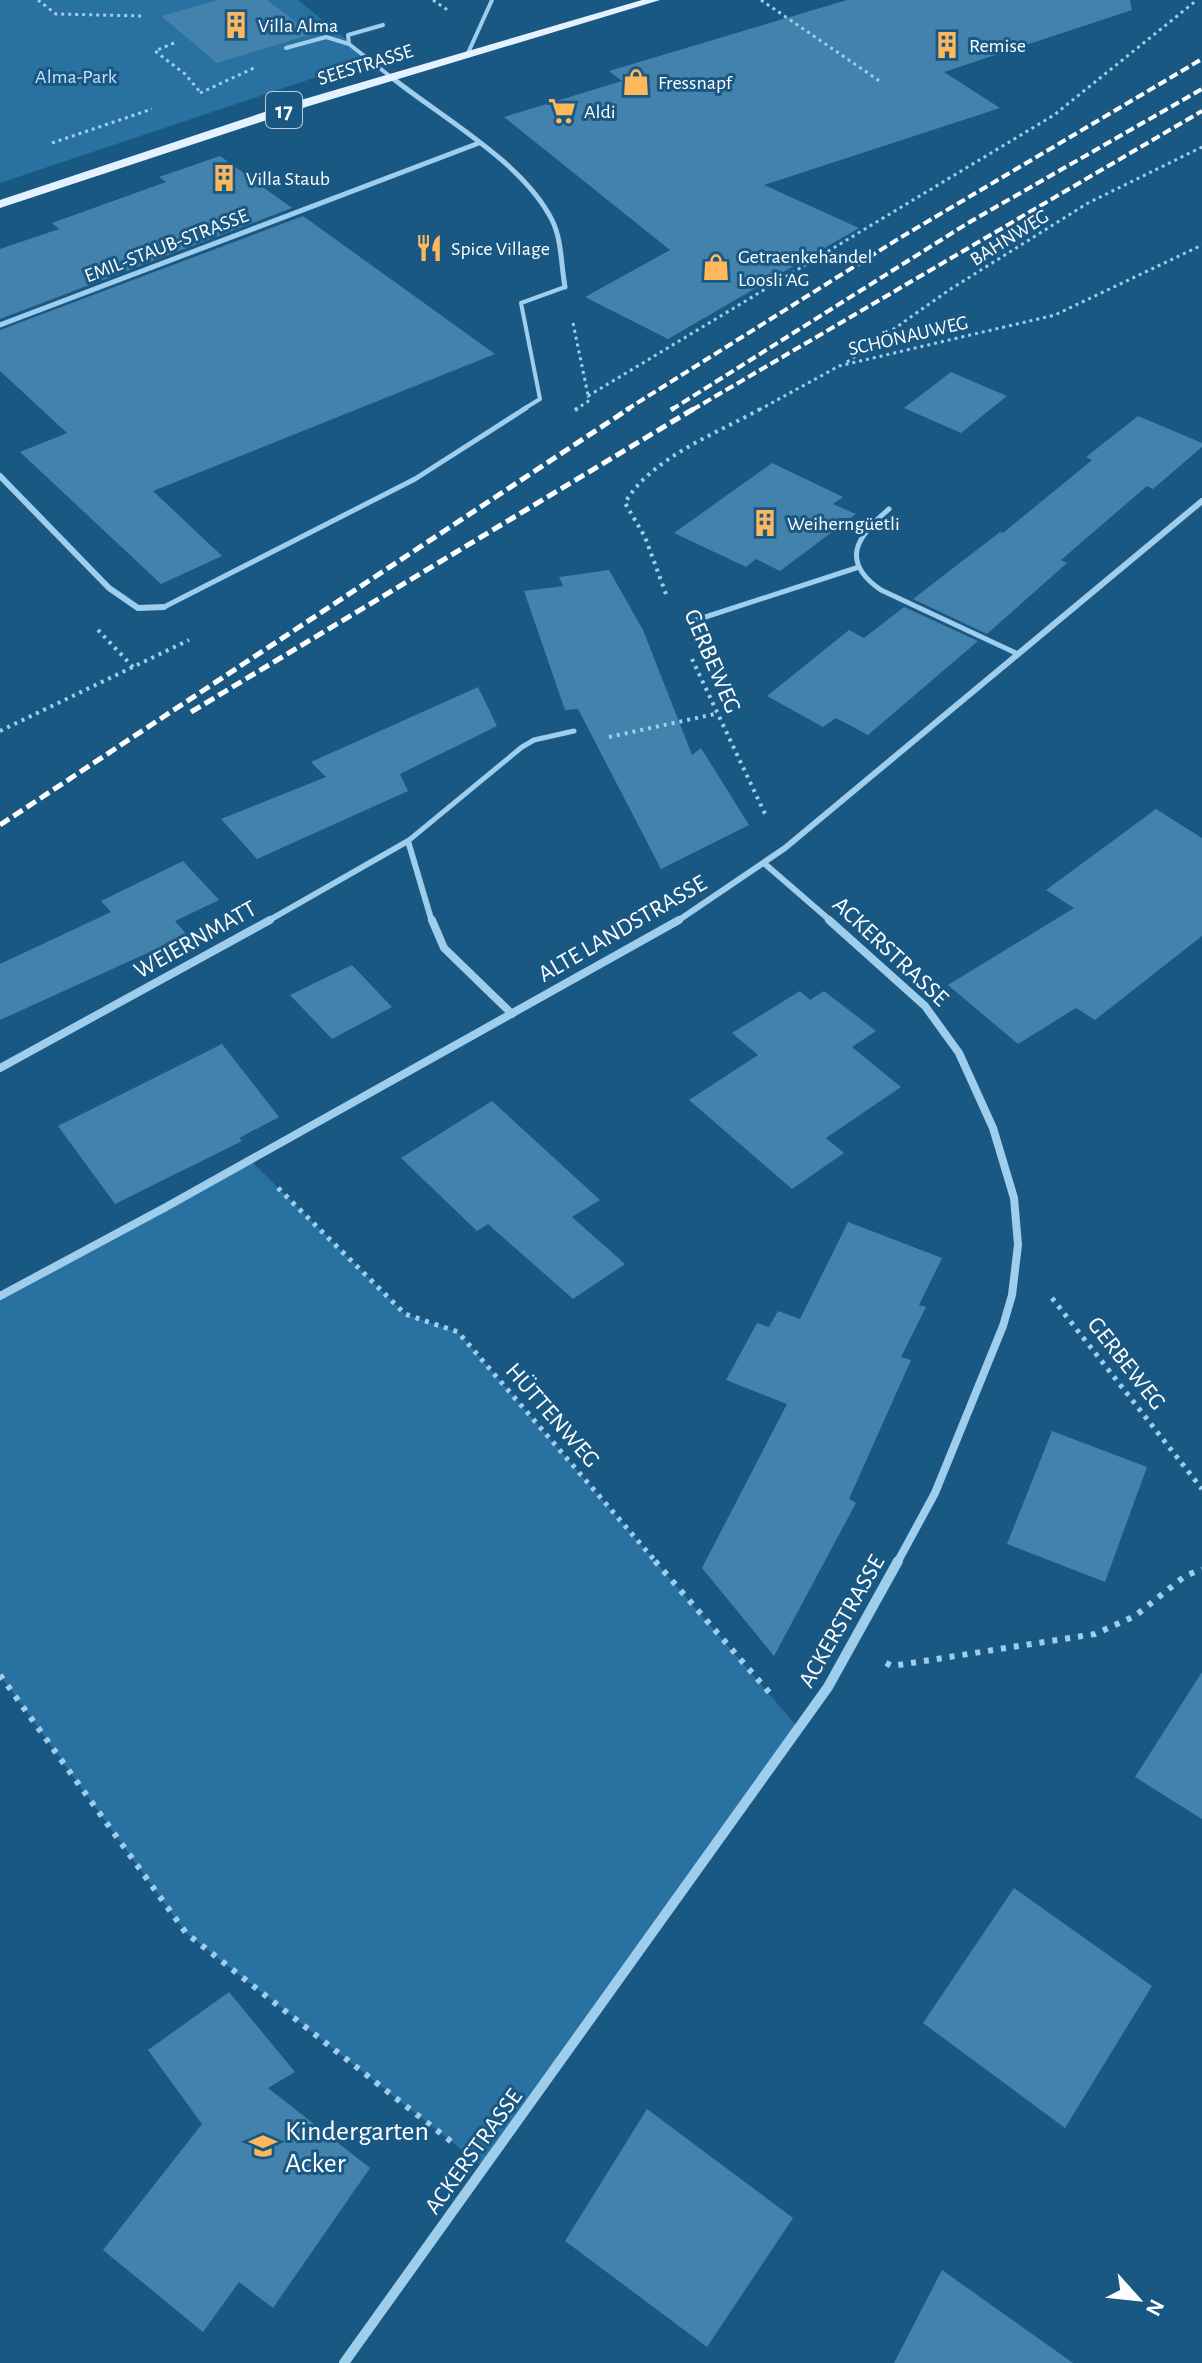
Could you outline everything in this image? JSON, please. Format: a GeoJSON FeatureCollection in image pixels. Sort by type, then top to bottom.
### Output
{"type":"FeatureCollection","features":[{"type":"Feature","properties":{"kind":"main road","name":"SEESTRASSE"},"geometry":{"type":"LineString","coordinates":[[0,204],[391,77],[654,0]]}},
{"type":"Feature","properties":{"kind":"street"},"geometry":{"type":"LineString","coordinates":[[391,77],[426,107],[479,143],[540,199],[553,222],[565,287]]}},
{"type":"Feature","properties":{"kind":"street","name":"EMIL-STAUB-STRASSE"},"geometry":{"type":"LineString","coordinates":[[0,325],[479,143]]}},
{"type":"Feature","properties":{"kind":"street"},"geometry":{"type":"LineString","coordinates":[[0,476],[109,588],[138,608],[164,607]]}},
{"type":"Feature","properties":{"kind":"street","name":"ALTE LANDSTRASSE"},"geometry":{"type":"LineString","coordinates":[[0,1296],[646,941],[765,864],[1202,501]]}},
{"type":"Feature","properties":{"kind":"street"},"geometry":{"type":"LineString","coordinates":[[408,841],[434,928],[444,948],[512,1014]]}},
{"type":"Feature","properties":{"kind":"street","name":"WEIERNMATT"},"geometry":{"type":"LineString","coordinates":[[0,1068],[192,965],[408,841]]}},
{"type":"Feature","properties":{"kind":"street","name":"ACKERSTRASSE"},"geometry":{"type":"LineString","coordinates":[[344,2363],[800,1730],[852,1647],[935,1493],[1003,1326],[1016,1267],[1016,1219],[1007,1170],[982,1100],[959,1053],[925,1006],[765,864]]}},
{"type":"Feature","properties":{"kind":"lane"},"geometry":{"type":"LineString","coordinates":[[468,53],[492,0]]}},
{"type":"Feature","properties":{"kind":"lane"},"geometry":{"type":"LineString","coordinates":[[349,44],[348,35],[383,25]]}},
{"type":"Feature","properties":{"kind":"lane"},"geometry":{"type":"LineString","coordinates":[[286,48],[326,37],[349,44],[391,77]]}},
{"type":"Feature","properties":{"kind":"lane"},"geometry":{"type":"LineString","coordinates":[[164,607],[415,479],[540,399],[521,303],[565,287]]}},
{"type":"Feature","properties":{"kind":"lane"},"geometry":{"type":"LineString","coordinates":[[889,509],[861,535],[855,553],[856,568],[863,578],[881,590],[1018,654]]}},
{"type":"Feature","properties":{"kind":"lane"},"geometry":{"type":"LineString","coordinates":[[690,622],[856,568]]}},
{"type":"Feature","properties":{"kind":"lane","name":"WEIERNMATT"},"geometry":{"type":"LineString","coordinates":[[408,841],[506,757],[534,740],[574,731]]}},
{"type":"Feature","properties":{"kind":"path"},"geometry":{"type":"LineString","coordinates":[[38,0],[56,14],[142,16]]}},
{"type":"Feature","properties":{"kind":"path"},"geometry":{"type":"LineString","coordinates":[[433,0],[446,9]]}},
{"type":"Feature","properties":{"kind":"path"},"geometry":{"type":"LineString","coordinates":[[761,0],[881,82]]}},
{"type":"Feature","properties":{"kind":"path"},"geometry":{"type":"LineString","coordinates":[[565,287],[588,396],[1054,115],[1197,0]]}},
{"type":"Feature","properties":{"kind":"path"},"geometry":{"type":"LineString","coordinates":[[174,43],[155,51],[185,74],[201,93]]}},
{"type":"Feature","properties":{"kind":"path"},"geometry":{"type":"LineString","coordinates":[[187,98],[256,67]]}},
{"type":"Feature","properties":{"kind":"path"},"geometry":{"type":"LineString","coordinates":[[48,144],[159,107]]}},
{"type":"Feature","properties":{"kind":"path","name":"BAHNWEG"},"geometry":{"type":"LineString","coordinates":[[839,366],[949,290],[1088,203],[1202,147]]}},
{"type":"Feature","properties":{"kind":"path","name":"SCHÖNAUWEG"},"geometry":{"type":"LineString","coordinates":[[635,485],[665,461],[839,366],[1055,315],[1202,245]]}},
{"type":"Feature","properties":{"kind":"path","name":"GERBEWEG"},"geometry":{"type":"LineString","coordinates":[[635,485],[625,499],[626,506],[645,537],[669,604]]}},
{"type":"Feature","properties":{"kind":"path"},"geometry":{"type":"LineString","coordinates":[[92,623],[133,667]]}},
{"type":"Feature","properties":{"kind":"path","name":"GERBEWEG"},"geometry":{"type":"LineString","coordinates":[[686,645],[715,714],[785,848]]}},
{"type":"Feature","properties":{"kind":"path","name":"HÜTTENWEG"},"geometry":{"type":"LineString","coordinates":[[250,1160],[405,1314],[458,1332],[800,1730]]}},
{"type":"Feature","properties":{"kind":"path","name":"GERBEWEG"},"geometry":{"type":"LineString","coordinates":[[1016,1267],[1066,1313],[1202,1489]]}},
{"type":"Feature","properties":{"kind":"path"},"geometry":{"type":"LineString","coordinates":[[852,1647],[892,1666],[1077,1638],[1124,1623],[1185,1576],[1202,1569]]}},
{"type":"Feature","properties":{"kind":"path"},"geometry":{"type":"LineString","coordinates":[[0,1675],[186,1933],[485,2168]]}},
{"type":"Feature","properties":{"kind":"green space","name":"Alma-Park"},"geometry":{"type":"Polygon","coordinates":[[[0,0],[298,0],[370,59],[0,183],[0,0]]]}},
{"type":"Feature","properties":{"kind":"green space"},"geometry":{"type":"Polygon","coordinates":[[[250,1160],[405,1314],[458,1332],[800,1730],[485,2168],[186,1933],[0,1675],[0,1296],[250,1160]]]}},
{"type":"Feature","properties":{"kind":"building","name":"Villa Alma"},"geometry":{"type":"Polygon","coordinates":[[[219,0],[267,0],[312,34],[217,63],[161,16],[219,0]]]}},
{"type":"Feature","properties":{"kind":"building"},"geometry":{"type":"Polygon","coordinates":[[[847,0],[1130,0],[1132,10],[944,72],[1000,108],[764,185],[859,228],[668,339],[585,297],[670,250],[504,117],[622,81],[609,71],[847,0]]]}},
{"type":"Feature","properties":{"kind":"building"},"geometry":{"type":"Polygon","coordinates":[[[220,156],[292,208],[0,319],[0,249],[59,229],[52,223],[166,182],[159,177],[220,156]]]}},
{"type":"Feature","properties":{"kind":"building"},"geometry":{"type":"Polygon","coordinates":[[[303,216],[495,354],[153,491],[222,556],[161,584],[20,452],[67,433],[0,371],[0,330],[303,216]]]}},
{"type":"Feature","properties":{"kind":"building"},"geometry":{"type":"Polygon","coordinates":[[[951,372],[1007,396],[961,433],[904,408],[951,372]]]}},
{"type":"Feature","properties":{"kind":"building"},"geometry":{"type":"Polygon","coordinates":[[[1138,416],[1202,443],[1202,447],[1153,489],[1147,486],[1061,560],[1067,563],[987,634],[913,599],[1000,532],[1003,533],[1092,460],[1086,457],[1138,416]]]}},
{"type":"Feature","properties":{"kind":"building","name":"Weiherngüetli"},"geometry":{"type":"Polygon","coordinates":[[[772,463],[843,497],[833,504],[856,514],[780,571],[756,559],[746,567],[674,533],[772,463]]]}},
{"type":"Feature","properties":{"kind":"building"},"geometry":{"type":"Polygon","coordinates":[[[609,570],[643,630],[692,755],[701,748],[749,825],[661,869],[578,709],[565,710],[524,591],[563,586],[559,577],[609,570]]]}},
{"type":"Feature","properties":{"kind":"building"},"geometry":{"type":"Polygon","coordinates":[[[904,607],[978,641],[868,735],[836,718],[823,727],[767,696],[849,630],[864,638],[904,607]]]}},
{"type":"Feature","properties":{"kind":"building"},"geometry":{"type":"Polygon","coordinates":[[[478,687],[497,726],[400,774],[408,791],[257,859],[221,819],[326,777],[311,762],[478,687]]]}},
{"type":"Feature","properties":{"kind":"building"},"geometry":{"type":"Polygon","coordinates":[[[1156,809],[1202,838],[1202,936],[1095,1020],[1076,1008],[1018,1044],[948,985],[1074,908],[1046,890],[1156,809]]]}},
{"type":"Feature","properties":{"kind":"building"},"geometry":{"type":"Polygon","coordinates":[[[183,861],[219,900],[175,921],[187,935],[0,1020],[0,964],[111,912],[101,901],[183,861]]]}},
{"type":"Feature","properties":{"kind":"building"},"geometry":{"type":"Polygon","coordinates":[[[352,965],[392,1007],[332,1039],[290,995],[352,965]]]}},
{"type":"Feature","properties":{"kind":"building"},"geometry":{"type":"Polygon","coordinates":[[[800,991],[810,1000],[824,991],[876,1031],[852,1047],[901,1087],[826,1138],[844,1153],[792,1189],[689,1100],[758,1055],[732,1033],[800,991]]]}},
{"type":"Feature","properties":{"kind":"building"},"geometry":{"type":"Polygon","coordinates":[[[222,1044],[279,1117],[239,1138],[242,1141],[115,1204],[58,1126],[222,1044]]]}},
{"type":"Feature","properties":{"kind":"building"},"geometry":{"type":"Polygon","coordinates":[[[492,1101],[600,1200],[572,1217],[625,1264],[573,1299],[488,1224],[477,1231],[401,1158],[492,1101]]]}},
{"type":"Feature","properties":{"kind":"building"},"geometry":{"type":"Polygon","coordinates":[[[848,1222],[942,1258],[919,1305],[926,1307],[901,1357],[911,1360],[849,1499],[856,1503],[774,1656],[702,1568],[787,1404],[726,1380],[757,1323],[769,1327],[778,1311],[800,1319],[848,1222]]]}},
{"type":"Feature","properties":{"kind":"building"},"geometry":{"type":"Polygon","coordinates":[[[1052,1431],[1147,1467],[1105,1582],[1007,1544],[1052,1431]]]}},
{"type":"Feature","properties":{"kind":"building"},"geometry":{"type":"Polygon","coordinates":[[[1202,1672],[1202,1819],[1135,1777],[1202,1672]]]}},
{"type":"Feature","properties":{"kind":"building"},"geometry":{"type":"Polygon","coordinates":[[[1014,1888],[1152,1986],[1065,2128],[923,2023],[1014,1888]]]}},
{"type":"Feature","properties":{"kind":"building","name":"Kindergarten Acker"},"geometry":{"type":"Polygon","coordinates":[[[229,1992],[295,2072],[268,2088],[370,2168],[273,2308],[239,2282],[203,2332],[103,2250],[202,2124],[148,2050],[229,1992]]]}},
{"type":"Feature","properties":{"kind":"building"},"geometry":{"type":"Polygon","coordinates":[[[647,2109],[793,2218],[707,2347],[565,2241],[647,2109]]]}},
{"type":"Feature","properties":{"kind":"building"},"geometry":{"type":"Polygon","coordinates":[[[942,2270],[1073,2363],[894,2363],[942,2270]]]}},
{"type":"Feature","properties":{"kind":"railway"},"geometry":{"type":"LineString","coordinates":[[626,410],[898,239],[1202,59]]}},
{"type":"Feature","properties":{"kind":"railway"},"geometry":{"type":"LineString","coordinates":[[674,408],[671,410],[968,223],[1202,89]]}},
{"type":"Feature","properties":{"kind":"railway"},"geometry":{"type":"LineString","coordinates":[[692,410],[1202,111]]}},
{"type":"Feature","properties":{"kind":"railway"},"geometry":{"type":"LineString","coordinates":[[0,825],[630,408]]}},
{"type":"Feature","properties":{"kind":"railway"},"geometry":{"type":"LineString","coordinates":[[191,712],[695,408]]}},
{"type":"Feature","properties":{"kind":"place","name":"Villa Alma"},"geometry":{"type":"Point","coordinates":[236,25]}},
{"type":"Feature","properties":{"kind":"place","name":"Remise"},"geometry":{"type":"Point","coordinates":[947,45]}},
{"type":"Feature","properties":{"kind":"place","name":"Fressnapf"},"geometry":{"type":"Point","coordinates":[636,82]}},
{"type":"Feature","properties":{"kind":"place","name":"Aldi"},"geometry":{"type":"Point","coordinates":[562,111]}},
{"type":"Feature","properties":{"kind":"place","name":"Villa Staub"},"geometry":{"type":"Point","coordinates":[224,178]}},
{"type":"Feature","properties":{"kind":"place","name":"Spice Village"},"geometry":{"type":"Point","coordinates":[429,248]}},
{"type":"Feature","properties":{"kind":"place","name":"Getraenkehandel Loosli AG"},"geometry":{"type":"Point","coordinates":[716,267]}},
{"type":"Feature","properties":{"kind":"place","name":"Weiherngüetli"},"geometry":{"type":"Point","coordinates":[765,523]}},
{"type":"Feature","properties":{"kind":"place","name":"Kindergarten Acker"},"geometry":{"type":"Point","coordinates":[263,2146]}}]}
